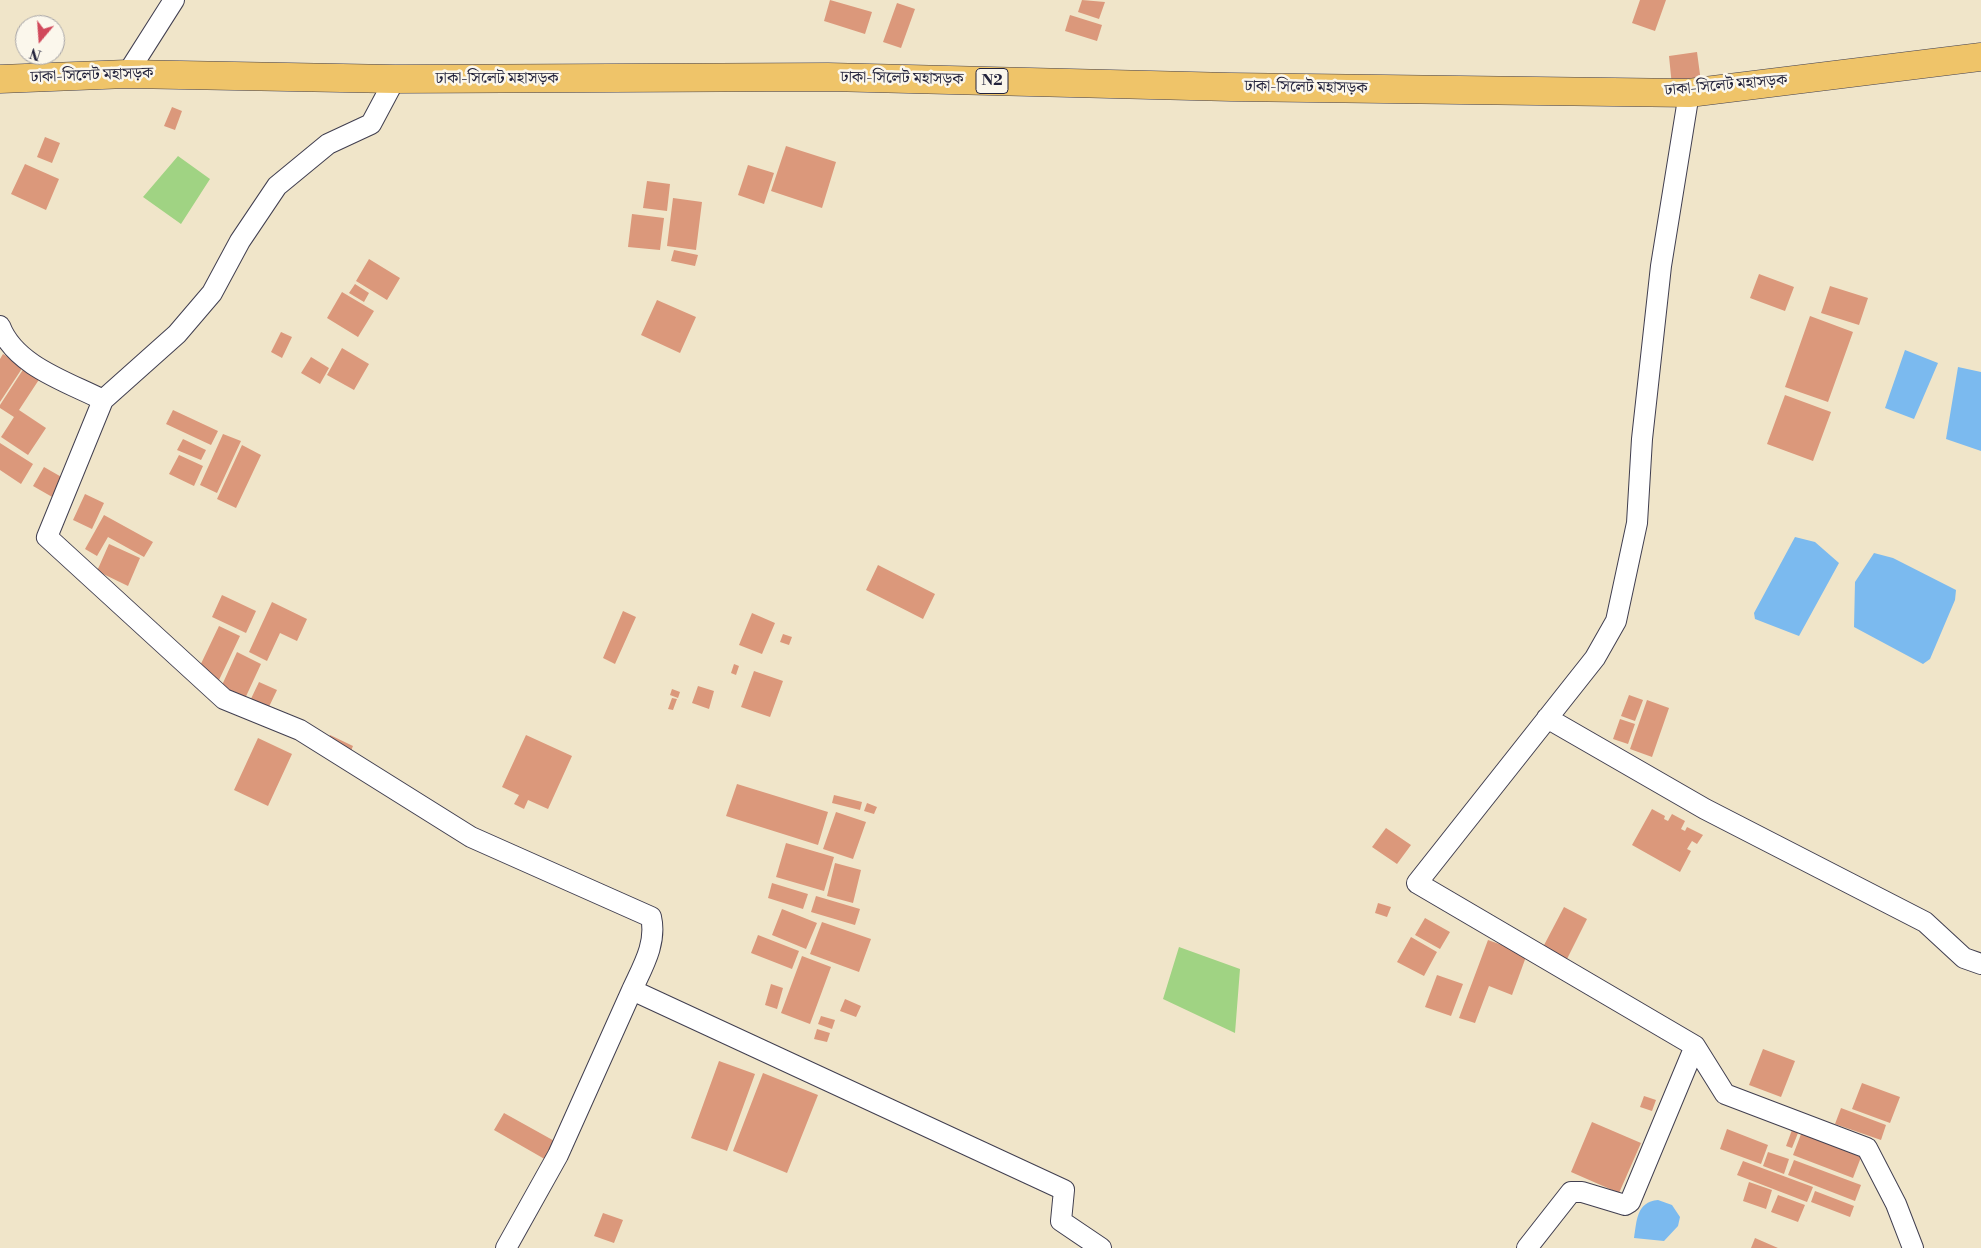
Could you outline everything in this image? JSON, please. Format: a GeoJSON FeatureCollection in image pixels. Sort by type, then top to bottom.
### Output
{"type":"FeatureCollection","features":[{"type":"Feature","properties":{"kind":"highway","name":"ঢাকা-সিলেট মহাসড়ক"},"geometry":{"type":"LineString","coordinates":[[0,79],[126,74],[395,79],[828,77],[1231,88],[1689,93],[1981,57]]}},
{"type":"Feature","properties":{"kind":"street"},"geometry":{"type":"LineString","coordinates":[[126,74],[174,0]]}},
{"type":"Feature","properties":{"kind":"street"},"geometry":{"type":"LineString","coordinates":[[395,79],[371,124],[328,144],[277,186],[240,241],[212,292],[177,334],[103,400],[47,537],[224,700],[300,730],[471,837],[651,917],[654,930],[650,948],[632,990],[558,1155],[506,1248]]}},
{"type":"Feature","properties":{"kind":"street"},"geometry":{"type":"LineString","coordinates":[[1689,93],[1661,266],[1642,439],[1637,523],[1616,621],[1595,658],[1418,883],[1695,1046],[1725,1094],[1867,1148],[1896,1204],[1913,1248]]}},
{"type":"Feature","properties":{"kind":"street"},"geometry":{"type":"LineString","coordinates":[[0,326],[13,349],[38,367],[103,400]]}},
{"type":"Feature","properties":{"kind":"street"},"geometry":{"type":"LineString","coordinates":[[1547,718],[1705,808],[1925,922],[1964,958],[1981,964]]}},
{"type":"Feature","properties":{"kind":"street"},"geometry":{"type":"LineString","coordinates":[[632,990],[1064,1190],[1061,1221],[1101,1248]]}},
{"type":"Feature","properties":{"kind":"street"},"geometry":{"type":"LineString","coordinates":[[1527,1248],[1570,1192],[1582,1192],[1625,1205],[1630,1202],[1695,1046]]}},
{"type":"Feature","properties":{"kind":"green space"},"geometry":{"type":"Polygon","coordinates":[[[178,156],[210,179],[181,224],[143,197],[178,156]]]}},
{"type":"Feature","properties":{"kind":"green space"},"geometry":{"type":"Polygon","coordinates":[[[1179,947],[1240,969],[1235,1033],[1163,999],[1179,947]]]}},
{"type":"Feature","properties":{"kind":"water"},"geometry":{"type":"Polygon","coordinates":[[[1905,350],[1938,363],[1914,419],[1885,408],[1905,350]]]}},
{"type":"Feature","properties":{"kind":"water"},"geometry":{"type":"Polygon","coordinates":[[[1958,367],[1981,372],[1981,451],[1946,439],[1958,367]]]}},
{"type":"Feature","properties":{"kind":"water"},"geometry":{"type":"Polygon","coordinates":[[[1795,537],[1815,542],[1839,563],[1799,636],[1755,619],[1754,613],[1795,537]]]}},
{"type":"Feature","properties":{"kind":"water"},"geometry":{"type":"Polygon","coordinates":[[[1874,553],[1893,558],[1956,590],[1955,600],[1930,659],[1923,664],[1854,627],[1855,582],[1874,553]]]}},
{"type":"Feature","properties":{"kind":"water"},"geometry":{"type":"Polygon","coordinates":[[[1658,1200],[1672,1205],[1680,1217],[1678,1226],[1664,1241],[1634,1238],[1637,1219],[1642,1208],[1645,1204],[1658,1200]]]}},
{"type":"Feature","properties":{"kind":"building"},"geometry":{"type":"Polygon","coordinates":[[[830,0],[872,12],[865,34],[824,21],[830,0]]]}},
{"type":"Feature","properties":{"kind":"building"},"geometry":{"type":"Polygon","coordinates":[[[1082,0],[1105,2],[1099,19],[1078,12],[1082,0]]]}},
{"type":"Feature","properties":{"kind":"building"},"geometry":{"type":"Polygon","coordinates":[[[1640,0],[1666,0],[1655,31],[1632,23],[1640,0]]]}},
{"type":"Feature","properties":{"kind":"building"},"geometry":{"type":"Polygon","coordinates":[[[897,3],[915,9],[901,48],[883,42],[897,3]]]}},
{"type":"Feature","properties":{"kind":"building"},"geometry":{"type":"Polygon","coordinates":[[[1070,15],[1102,25],[1097,41],[1065,31],[1070,15]]]}},
{"type":"Feature","properties":{"kind":"building"},"geometry":{"type":"Polygon","coordinates":[[[1697,52],[1701,82],[1672,86],[1669,56],[1697,52]]]}},
{"type":"Feature","properties":{"kind":"building"},"geometry":{"type":"Polygon","coordinates":[[[172,107],[182,111],[175,130],[164,126],[172,107]]]}},
{"type":"Feature","properties":{"kind":"building"},"geometry":{"type":"Polygon","coordinates":[[[45,137],[60,143],[52,163],[37,157],[45,137]]]}},
{"type":"Feature","properties":{"kind":"building"},"geometry":{"type":"Polygon","coordinates":[[[786,146],[836,162],[822,208],[771,191],[786,146]]]}},
{"type":"Feature","properties":{"kind":"building"},"geometry":{"type":"Polygon","coordinates":[[[25,164],[59,179],[46,210],[11,194],[25,164]]]}},
{"type":"Feature","properties":{"kind":"building"},"geometry":{"type":"Polygon","coordinates":[[[748,165],[774,173],[764,204],[738,195],[748,165]]]}},
{"type":"Feature","properties":{"kind":"building"},"geometry":{"type":"Polygon","coordinates":[[[647,181],[670,184],[667,211],[643,208],[647,181]]]}},
{"type":"Feature","properties":{"kind":"building"},"geometry":{"type":"Polygon","coordinates":[[[673,198],[702,202],[696,250],[667,246],[673,198]]]}},
{"type":"Feature","properties":{"kind":"building"},"geometry":{"type":"Polygon","coordinates":[[[632,214],[664,218],[660,250],[628,247],[632,214]]]}},
{"type":"Feature","properties":{"kind":"building"},"geometry":{"type":"Polygon","coordinates":[[[674,250],[698,255],[695,266],[671,261],[674,250]]]}},
{"type":"Feature","properties":{"kind":"building"},"geometry":{"type":"Polygon","coordinates":[[[369,259],[400,278],[387,300],[356,281],[369,259]]]}},
{"type":"Feature","properties":{"kind":"building"},"geometry":{"type":"Polygon","coordinates":[[[1759,274],[1794,287],[1785,311],[1750,298],[1759,274]]]}},
{"type":"Feature","properties":{"kind":"building"},"geometry":{"type":"Polygon","coordinates":[[[355,284],[369,293],[364,302],[349,293],[355,284]]]}},
{"type":"Feature","properties":{"kind":"building"},"geometry":{"type":"Polygon","coordinates":[[[1830,286],[1868,298],[1859,325],[1821,313],[1830,286]]]}},
{"type":"Feature","properties":{"kind":"building"},"geometry":{"type":"Polygon","coordinates":[[[342,292],[374,311],[358,337],[327,318],[342,292]]]}},
{"type":"Feature","properties":{"kind":"building"},"geometry":{"type":"Polygon","coordinates":[[[657,300],[696,317],[680,353],[641,335],[657,300]]]}},
{"type":"Feature","properties":{"kind":"building"},"geometry":{"type":"Polygon","coordinates":[[[1810,316],[1853,332],[1828,402],[1785,387],[1810,316]]]}},
{"type":"Feature","properties":{"kind":"building"},"geometry":{"type":"Polygon","coordinates":[[[281,332],[292,337],[282,358],[271,352],[281,332]]]}},
{"type":"Feature","properties":{"kind":"building"},"geometry":{"type":"Polygon","coordinates":[[[342,348],[369,364],[354,390],[327,375],[342,348]]]}},
{"type":"Feature","properties":{"kind":"building"},"geometry":{"type":"Polygon","coordinates":[[[3,354],[23,367],[0,402],[0,359],[3,354]]]}},
{"type":"Feature","properties":{"kind":"building"},"geometry":{"type":"Polygon","coordinates":[[[311,357],[329,368],[320,384],[301,373],[311,357]]]}},
{"type":"Feature","properties":{"kind":"building"},"geometry":{"type":"Polygon","coordinates":[[[26,365],[42,375],[19,410],[46,428],[28,455],[1,437],[14,417],[0,408],[0,405],[26,365]]]}},
{"type":"Feature","properties":{"kind":"building"},"geometry":{"type":"Polygon","coordinates":[[[1785,395],[1831,412],[1813,461],[1767,444],[1785,395]]]}},
{"type":"Feature","properties":{"kind":"building"},"geometry":{"type":"Polygon","coordinates":[[[173,410],[218,431],[211,445],[166,424],[173,410]]]}},
{"type":"Feature","properties":{"kind":"building"},"geometry":{"type":"Polygon","coordinates":[[[223,434],[241,441],[217,493],[200,485],[223,434]]]}},
{"type":"Feature","properties":{"kind":"building"},"geometry":{"type":"Polygon","coordinates":[[[183,439],[206,450],[201,460],[177,450],[183,439]]]}},
{"type":"Feature","properties":{"kind":"building"},"geometry":{"type":"Polygon","coordinates":[[[0,443],[33,464],[21,484],[0,470],[0,443]]]}},
{"type":"Feature","properties":{"kind":"building"},"geometry":{"type":"Polygon","coordinates":[[[242,445],[261,455],[236,508],[217,499],[242,445]]]}},
{"type":"Feature","properties":{"kind":"building"},"geometry":{"type":"Polygon","coordinates":[[[179,455],[203,466],[194,486],[169,474],[179,455]]]}},
{"type":"Feature","properties":{"kind":"building"},"geometry":{"type":"Polygon","coordinates":[[[44,467],[65,479],[54,498],[33,486],[44,467]]]}},
{"type":"Feature","properties":{"kind":"building"},"geometry":{"type":"Polygon","coordinates":[[[85,494],[104,503],[92,529],[73,520],[85,494]]]}},
{"type":"Feature","properties":{"kind":"building"},"geometry":{"type":"Polygon","coordinates":[[[104,515],[153,542],[144,557],[108,537],[97,556],[85,549],[104,515]]]}},
{"type":"Feature","properties":{"kind":"building"},"geometry":{"type":"Polygon","coordinates":[[[109,544],[140,558],[128,586],[97,571],[109,544]]]}},
{"type":"Feature","properties":{"kind":"building"},"geometry":{"type":"Polygon","coordinates":[[[878,565],[935,594],[923,619],[866,590],[878,565]]]}},
{"type":"Feature","properties":{"kind":"building"},"geometry":{"type":"Polygon","coordinates":[[[222,595],[256,611],[246,633],[212,617],[222,595]]]}},
{"type":"Feature","properties":{"kind":"building"},"geometry":{"type":"Polygon","coordinates":[[[272,602],[307,619],[297,641],[280,633],[267,661],[249,652],[272,602]]]}},
{"type":"Feature","properties":{"kind":"building"},"geometry":{"type":"Polygon","coordinates":[[[623,611],[636,617],[615,664],[603,658],[623,611]]]}},
{"type":"Feature","properties":{"kind":"building"},"geometry":{"type":"Polygon","coordinates":[[[752,613],[775,623],[762,654],[739,645],[752,613]]]}},
{"type":"Feature","properties":{"kind":"building"},"geometry":{"type":"Polygon","coordinates":[[[219,626],[240,636],[219,680],[198,670],[219,626]]]}},
{"type":"Feature","properties":{"kind":"building"},"geometry":{"type":"Polygon","coordinates":[[[783,634],[792,637],[789,645],[780,642],[783,634]]]}},
{"type":"Feature","properties":{"kind":"building"},"geometry":{"type":"Polygon","coordinates":[[[237,652],[261,664],[242,705],[218,694],[237,652]]]}},
{"type":"Feature","properties":{"kind":"building"},"geometry":{"type":"Polygon","coordinates":[[[734,664],[739,666],[736,675],[731,673],[734,664]]]}},
{"type":"Feature","properties":{"kind":"building"},"geometry":{"type":"Polygon","coordinates":[[[754,671],[783,681],[770,717],[741,707],[754,671]]]}},
{"type":"Feature","properties":{"kind":"building"},"geometry":{"type":"Polygon","coordinates":[[[259,682],[277,690],[266,713],[248,705],[259,682]]]}},
{"type":"Feature","properties":{"kind":"building"},"geometry":{"type":"Polygon","coordinates":[[[698,686],[714,691],[709,709],[692,703],[698,686]]]}},
{"type":"Feature","properties":{"kind":"building"},"geometry":{"type":"Polygon","coordinates":[[[672,689],[680,692],[678,698],[670,695],[672,689]]]}},
{"type":"Feature","properties":{"kind":"building"},"geometry":{"type":"Polygon","coordinates":[[[1629,695],[1643,700],[1635,721],[1621,716],[1629,695]]]}},
{"type":"Feature","properties":{"kind":"building"},"geometry":{"type":"Polygon","coordinates":[[[672,698],[677,699],[673,710],[668,709],[672,698]]]}},
{"type":"Feature","properties":{"kind":"building"},"geometry":{"type":"Polygon","coordinates":[[[1647,700],[1669,708],[1652,757],[1630,749],[1647,700]]]}},
{"type":"Feature","properties":{"kind":"building"},"geometry":{"type":"Polygon","coordinates":[[[1620,719],[1635,724],[1628,744],[1613,739],[1620,719]]]}},
{"type":"Feature","properties":{"kind":"building"},"geometry":{"type":"Polygon","coordinates":[[[330,735],[353,746],[349,756],[325,745],[330,735]]]}},
{"type":"Feature","properties":{"kind":"building"},"geometry":{"type":"Polygon","coordinates":[[[526,735],[572,756],[548,809],[528,800],[524,809],[514,804],[519,795],[502,787],[526,735]]]}},
{"type":"Feature","properties":{"kind":"building"},"geometry":{"type":"Polygon","coordinates":[[[258,738],[292,754],[268,806],[234,790],[258,738]]]}},
{"type":"Feature","properties":{"kind":"building"},"geometry":{"type":"Polygon","coordinates":[[[737,784],[828,812],[818,845],[726,816],[737,784]]]}},
{"type":"Feature","properties":{"kind":"building"},"geometry":{"type":"Polygon","coordinates":[[[834,795],[862,802],[860,810],[832,803],[834,795]]]}},
{"type":"Feature","properties":{"kind":"building"},"geometry":{"type":"Polygon","coordinates":[[[867,803],[877,807],[874,814],[864,811],[867,803]]]}},
{"type":"Feature","properties":{"kind":"building"},"geometry":{"type":"Polygon","coordinates":[[[1652,809],[1665,816],[1664,819],[1668,821],[1672,814],[1685,821],[1681,829],[1685,831],[1687,827],[1703,835],[1697,844],[1692,841],[1687,849],[1691,851],[1680,872],[1632,845],[1652,809]]]}},
{"type":"Feature","properties":{"kind":"building"},"geometry":{"type":"Polygon","coordinates":[[[836,812],[866,822],[853,859],[823,849],[836,812]]]}},
{"type":"Feature","properties":{"kind":"building"},"geometry":{"type":"Polygon","coordinates":[[[1386,828],[1411,845],[1397,864],[1372,847],[1386,828]]]}},
{"type":"Feature","properties":{"kind":"building"},"geometry":{"type":"Polygon","coordinates":[[[786,843],[834,857],[824,891],[776,877],[786,843]]]}},
{"type":"Feature","properties":{"kind":"building"},"geometry":{"type":"Polygon","coordinates":[[[835,863],[861,870],[853,903],[827,896],[835,863]]]}},
{"type":"Feature","properties":{"kind":"building"},"geometry":{"type":"Polygon","coordinates":[[[772,883],[808,894],[803,909],[768,898],[772,883]]]}},
{"type":"Feature","properties":{"kind":"building"},"geometry":{"type":"Polygon","coordinates":[[[816,896],[860,909],[855,925],[811,912],[816,896]]]}},
{"type":"Feature","properties":{"kind":"building"},"geometry":{"type":"Polygon","coordinates":[[[1378,903],[1391,907],[1387,917],[1375,913],[1378,903]]]}},
{"type":"Feature","properties":{"kind":"building"},"geometry":{"type":"Polygon","coordinates":[[[1564,907],[1587,919],[1566,961],[1542,949],[1564,907]]]}},
{"type":"Feature","properties":{"kind":"building"},"geometry":{"type":"Polygon","coordinates":[[[782,909],[817,923],[806,949],[772,935],[782,909]]]}},
{"type":"Feature","properties":{"kind":"building"},"geometry":{"type":"Polygon","coordinates":[[[1425,918],[1450,932],[1440,949],[1415,935],[1425,918]]]}},
{"type":"Feature","properties":{"kind":"building"},"geometry":{"type":"Polygon","coordinates":[[[822,922],[871,939],[859,972],[810,954],[822,922]]]}},
{"type":"Feature","properties":{"kind":"building"},"geometry":{"type":"Polygon","coordinates":[[[758,935],[799,951],[792,969],[751,953],[758,935]]]}},
{"type":"Feature","properties":{"kind":"building"},"geometry":{"type":"Polygon","coordinates":[[[1411,937],[1437,952],[1424,976],[1397,962],[1411,937]]]}},
{"type":"Feature","properties":{"kind":"building"},"geometry":{"type":"Polygon","coordinates":[[[1488,940],[1527,954],[1512,995],[1489,986],[1475,1023],[1459,1018],[1488,940]]]}},
{"type":"Feature","properties":{"kind":"building"},"geometry":{"type":"Polygon","coordinates":[[[802,956],[831,967],[810,1024],[781,1013],[802,956]]]}},
{"type":"Feature","properties":{"kind":"building"},"geometry":{"type":"Polygon","coordinates":[[[1437,975],[1463,984],[1451,1016],[1425,1007],[1437,975]]]}},
{"type":"Feature","properties":{"kind":"building"},"geometry":{"type":"Polygon","coordinates":[[[771,984],[783,988],[777,1009],[765,1005],[771,984]]]}},
{"type":"Feature","properties":{"kind":"building"},"geometry":{"type":"Polygon","coordinates":[[[845,999],[861,1006],[856,1017],[840,1011],[845,999]]]}},
{"type":"Feature","properties":{"kind":"building"},"geometry":{"type":"Polygon","coordinates":[[[821,1016],[835,1020],[832,1029],[818,1024],[821,1016]]]}},
{"type":"Feature","properties":{"kind":"building"},"geometry":{"type":"Polygon","coordinates":[[[817,1029],[830,1033],[827,1042],[814,1039],[817,1029]]]}},
{"type":"Feature","properties":{"kind":"building"},"geometry":{"type":"Polygon","coordinates":[[[1763,1049],[1795,1061],[1781,1097],[1749,1085],[1763,1049]]]}},
{"type":"Feature","properties":{"kind":"building"},"geometry":{"type":"Polygon","coordinates":[[[719,1061],[755,1074],[727,1151],[691,1138],[719,1061]]]}},
{"type":"Feature","properties":{"kind":"building"},"geometry":{"type":"Polygon","coordinates":[[[763,1073],[818,1095],[787,1173],[733,1151],[763,1073]]]}},
{"type":"Feature","properties":{"kind":"building"},"geometry":{"type":"Polygon","coordinates":[[[1862,1083],[1900,1097],[1890,1123],[1852,1109],[1862,1083]]]}},
{"type":"Feature","properties":{"kind":"building"},"geometry":{"type":"Polygon","coordinates":[[[1644,1096],[1656,1100],[1652,1111],[1640,1107],[1644,1096]]]}},
{"type":"Feature","properties":{"kind":"building"},"geometry":{"type":"Polygon","coordinates":[[[1841,1108],[1886,1125],[1881,1140],[1835,1124],[1841,1108]]]}},
{"type":"Feature","properties":{"kind":"building"},"geometry":{"type":"Polygon","coordinates":[[[504,1113],[558,1143],[548,1161],[494,1130],[504,1113]]]}},
{"type":"Feature","properties":{"kind":"building"},"geometry":{"type":"Polygon","coordinates":[[[1592,1122],[1641,1143],[1619,1193],[1571,1172],[1592,1122]]]}},
{"type":"Feature","properties":{"kind":"building"},"geometry":{"type":"Polygon","coordinates":[[[1727,1129],[1768,1145],[1761,1164],[1720,1149],[1727,1129]]]}},
{"type":"Feature","properties":{"kind":"building"},"geometry":{"type":"Polygon","coordinates":[[[1803,1129],[1863,1152],[1853,1178],[1793,1155],[1803,1129]]]}},
{"type":"Feature","properties":{"kind":"building"},"geometry":{"type":"Polygon","coordinates":[[[1792,1130],[1798,1133],[1792,1148],[1786,1146],[1792,1130]]]}},
{"type":"Feature","properties":{"kind":"building"},"geometry":{"type":"Polygon","coordinates":[[[1768,1152],[1789,1159],[1784,1174],[1763,1166],[1768,1152]]]}},
{"type":"Feature","properties":{"kind":"building"},"geometry":{"type":"Polygon","coordinates":[[[1794,1160],[1861,1185],[1855,1201],[1788,1175],[1794,1160]]]}},
{"type":"Feature","properties":{"kind":"building"},"geometry":{"type":"Polygon","coordinates":[[[1743,1161],[1813,1187],[1807,1202],[1737,1175],[1743,1161]]]}},
{"type":"Feature","properties":{"kind":"building"},"geometry":{"type":"Polygon","coordinates":[[[1749,1182],[1772,1190],[1766,1209],[1743,1201],[1749,1182]]]}},
{"type":"Feature","properties":{"kind":"building"},"geometry":{"type":"Polygon","coordinates":[[[1815,1191],[1854,1206],[1850,1217],[1811,1202],[1815,1191]]]}},
{"type":"Feature","properties":{"kind":"building"},"geometry":{"type":"Polygon","coordinates":[[[1778,1195],[1805,1205],[1798,1222],[1771,1212],[1778,1195]]]}},
{"type":"Feature","properties":{"kind":"building"},"geometry":{"type":"Polygon","coordinates":[[[603,1213],[623,1220],[614,1243],[594,1236],[603,1213]]]}},
{"type":"Feature","properties":{"kind":"building"},"geometry":{"type":"Polygon","coordinates":[[[1755,1238],[1778,1248],[1751,1248],[1755,1238]]]}}]}
